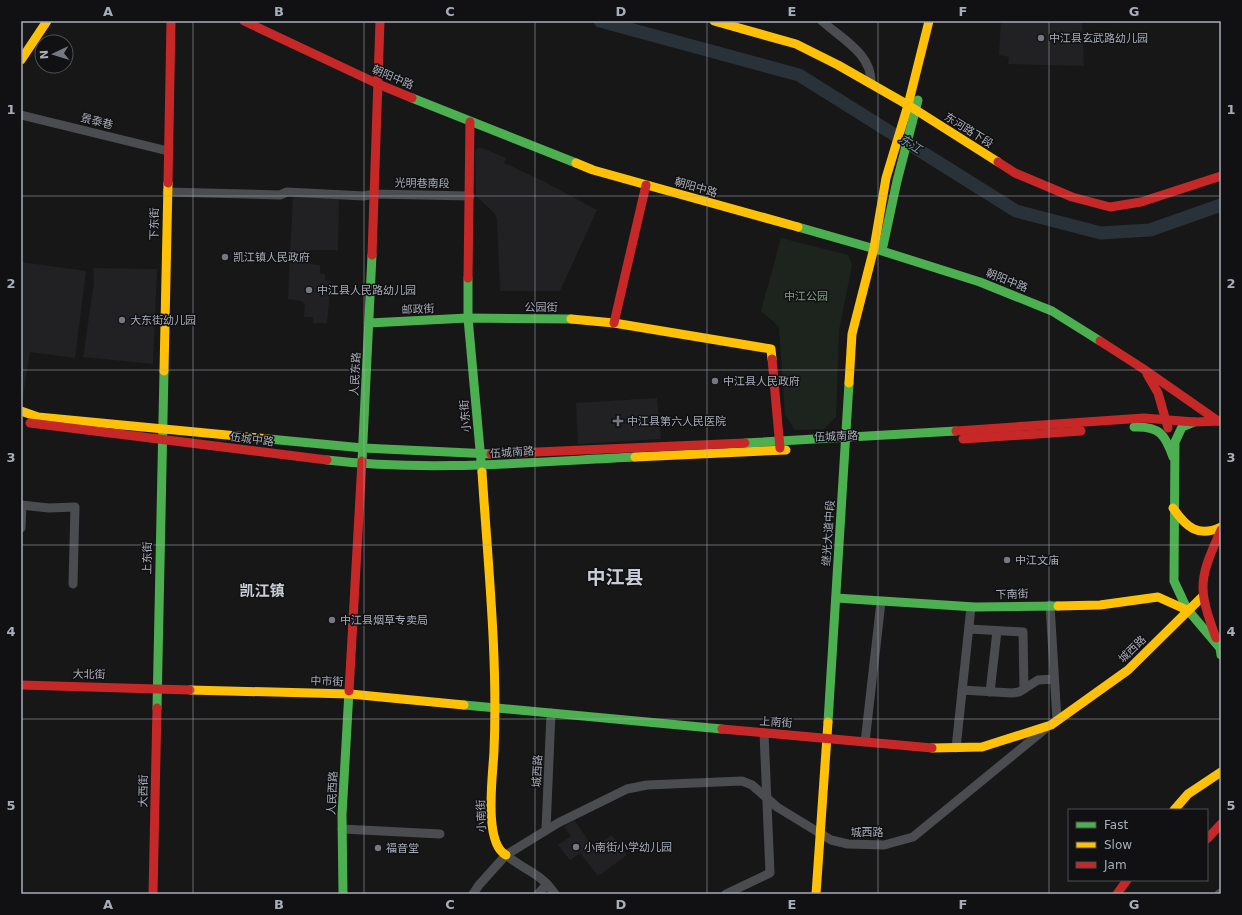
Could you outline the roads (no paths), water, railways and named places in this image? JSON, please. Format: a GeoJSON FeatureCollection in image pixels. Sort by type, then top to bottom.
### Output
{"type":"FeatureCollection","features":[{"type":"Feature","properties":{"kind":"street"},"geometry":{"type":"LineString","coordinates":[[21,60],[47,21]]}},
{"type":"Feature","properties":{"kind":"street","name":"朝阳中路"},"geometry":{"type":"LineString","coordinates":[[244,21],[378,84],[593,170],[878,249],[980,282],[1052,311],[1142,368],[1219,421]]}},
{"type":"Feature","properties":{"kind":"street","name":"人民东路"},"geometry":{"type":"LineString","coordinates":[[350,694],[369,323],[380,21]]}},
{"type":"Feature","properties":{"kind":"street","name":"东河路下段"},"geometry":{"type":"LineString","coordinates":[[714,21],[796,44],[912,107],[1015,173],[1072,197],[1110,207],[1141,202],[1221,176]]}},
{"type":"Feature","properties":{"kind":"street"},"geometry":{"type":"LineString","coordinates":[[822,21],[863,57],[871,72],[871,84]]}},
{"type":"Feature","properties":{"kind":"street"},"geometry":{"type":"LineString","coordinates":[[912,107],[929,21]]}},
{"type":"Feature","properties":{"kind":"street"},"geometry":{"type":"LineString","coordinates":[[912,107],[937,21]]}},
{"type":"Feature","properties":{"kind":"street","name":"下东街"},"geometry":{"type":"LineString","coordinates":[[162,428],[168,151],[168,22]]}},
{"type":"Feature","properties":{"kind":"street","name":"继光大道中段"},"geometry":{"type":"LineString","coordinates":[[878,249],[886,178],[912,107]]}},
{"type":"Feature","properties":{"kind":"street","name":"继光大道中段"},"geometry":{"type":"LineString","coordinates":[[824,894],[828,838],[831,738],[840,598],[850,443],[860,335],[878,249],[897,180],[912,107]]}},
{"type":"Feature","properties":{"kind":"street","name":"景泰巷"},"geometry":{"type":"LineString","coordinates":[[21,115],[168,151]]}},
{"type":"Feature","properties":{"kind":"street","name":"小东街"},"geometry":{"type":"LineString","coordinates":[[470,122],[468,318],[482,466],[496,708]]}},
{"type":"Feature","properties":{"kind":"street"},"geometry":{"type":"LineString","coordinates":[[614,323],[646,185]]}},
{"type":"Feature","properties":{"kind":"street","name":"光明巷南段"},"geometry":{"type":"LineString","coordinates":[[167,192],[280,195],[287,192],[364,196],[374,194],[470,196]]}},
{"type":"Feature","properties":{"kind":"street","name":"公园街"},"geometry":{"type":"LineString","coordinates":[[468,318],[574,319],[614,323],[770,349],[780,446]]}},
{"type":"Feature","properties":{"kind":"street","name":"邮政街"},"geometry":{"type":"LineString","coordinates":[[369,323],[468,318]]}},
{"type":"Feature","properties":{"kind":"street"},"geometry":{"type":"LineString","coordinates":[[1142,368],[1150,377],[1158,393],[1166,420],[1173,457],[1174,581],[1178,594],[1187,610],[1221,651]]}},
{"type":"Feature","properties":{"kind":"street","name":"伍城中路"},"geometry":{"type":"LineString","coordinates":[[21,412],[38,417],[363,448],[480,454]]}},
{"type":"Feature","properties":{"kind":"street","name":"伍城南路"},"geometry":{"type":"LineString","coordinates":[[480,454],[850,443],[1144,418],[1194,422],[1219,421]]}},
{"type":"Feature","properties":{"kind":"street","name":"伍城中路"},"geometry":{"type":"LineString","coordinates":[[21,421],[38,426],[362,464],[482,466]]}},
{"type":"Feature","properties":{"kind":"street"},"geometry":{"type":"LineString","coordinates":[[1173,457],[1178,434],[1182,427],[1194,422]]}},
{"type":"Feature","properties":{"kind":"street"},"geometry":{"type":"LineString","coordinates":[[901,444],[1144,426],[1159,430],[1167,438],[1173,457]]}},
{"type":"Feature","properties":{"kind":"street","name":"上东街"},"geometry":{"type":"LineString","coordinates":[[157,688],[162,428]]}},
{"type":"Feature","properties":{"kind":"street","name":"伍城南路"},"geometry":{"type":"LineString","coordinates":[[482,466],[780,446]]}},
{"type":"Feature","properties":{"kind":"street"},"geometry":{"type":"LineString","coordinates":[[21,528],[21,505],[49,508],[75,507],[73,584]]}},
{"type":"Feature","properties":{"kind":"street"},"geometry":{"type":"LineString","coordinates":[[1173,508],[1179,517],[1190,528],[1197,531],[1210,532],[1221,527]]}},
{"type":"Feature","properties":{"kind":"street"},"geometry":{"type":"LineString","coordinates":[[1221,530],[1203,572],[1202,597],[1221,651]]}},
{"type":"Feature","properties":{"kind":"street","name":"下南街"},"geometry":{"type":"LineString","coordinates":[[840,598],[971,607],[1100,605],[1158,597],[1187,610]]}},
{"type":"Feature","properties":{"kind":"street","name":"城西路"},"geometry":{"type":"LineString","coordinates":[[473,894],[479,884],[506,855],[546,830],[610,796],[627,789],[647,785],[742,781],[752,785],[777,807],[828,838],[848,844],[884,845],[913,837],[1054,723],[1128,670],[1187,610],[1202,597]]}},
{"type":"Feature","properties":{"kind":"street"},"geometry":{"type":"LineString","coordinates":[[865,742],[881,602]]}},
{"type":"Feature","properties":{"kind":"street"},"geometry":{"type":"LineString","coordinates":[[1050,605],[1054,679],[1054,723]]}},
{"type":"Feature","properties":{"kind":"street"},"geometry":{"type":"LineString","coordinates":[[956,748],[971,607]]}},
{"type":"Feature","properties":{"kind":"street"},"geometry":{"type":"LineString","coordinates":[[969,629],[1023,632],[1024,689]]}},
{"type":"Feature","properties":{"kind":"street"},"geometry":{"type":"LineString","coordinates":[[990,692],[997,631]]}},
{"type":"Feature","properties":{"kind":"street"},"geometry":{"type":"LineString","coordinates":[[962,690],[1012,693],[1019,692],[1038,680],[1054,679]]}},
{"type":"Feature","properties":{"kind":"street","name":"大北街"},"geometry":{"type":"LineString","coordinates":[[21,685],[157,688]]}},
{"type":"Feature","properties":{"kind":"street","name":"中市街"},"geometry":{"type":"LineString","coordinates":[[157,688],[350,694],[496,708]]}},
{"type":"Feature","properties":{"kind":"street","name":"大西街"},"geometry":{"type":"LineString","coordinates":[[153,894],[157,688]]}},
{"type":"Feature","properties":{"kind":"street","name":"人民西路"},"geometry":{"type":"LineString","coordinates":[[343,894],[342,829],[350,694]]}},
{"type":"Feature","properties":{"kind":"street","name":"上南街"},"geometry":{"type":"LineString","coordinates":[[496,708],[764,734],[831,738],[922,748],[982,747],[1054,723]]}},
{"type":"Feature","properties":{"kind":"street","name":"小南街"},"geometry":{"type":"LineString","coordinates":[[496,708],[491,814],[493,836],[500,852],[518,865],[536,873],[555,894]]}},
{"type":"Feature","properties":{"kind":"street","name":"城西路"},"geometry":{"type":"LineString","coordinates":[[546,830],[552,713]]}},
{"type":"Feature","properties":{"kind":"street"},"geometry":{"type":"LineString","coordinates":[[726,894],[770,873],[764,734]]}},
{"type":"Feature","properties":{"kind":"street","name":"继光大道中段"},"geometry":{"type":"LineString","coordinates":[[816,894],[820,832],[831,738]]}},
{"type":"Feature","properties":{"kind":"street"},"geometry":{"type":"LineString","coordinates":[[1175,809],[1188,794],[1221,772]]}},
{"type":"Feature","properties":{"kind":"street"},"geometry":{"type":"LineString","coordinates":[[1208,838],[1221,824]]}},
{"type":"Feature","properties":{"kind":"street"},"geometry":{"type":"LineString","coordinates":[[342,829],[440,834]]}},
{"type":"Feature","properties":{"kind":"street"},"geometry":{"type":"LineString","coordinates":[[1118,894],[1126,881]]}},
{"type":"Feature","properties":{"kind":"street"},"geometry":{"type":"LineString","coordinates":[[538,894],[547,884]]}},
{"type":"Feature","properties":{"kind":"waterway","name":"东江"},"geometry":{"type":"LineString","coordinates":[[600,21],[799,75],[1016,211],[1101,233],[1150,230],[1221,205]]}},
{"type":"Feature","properties":{"kind":"place","name":"中江县玄武路幼儿园"},"geometry":{"type":"Point","coordinates":[1041,38]}},
{"type":"Feature","properties":{"kind":"place","name":"凯江镇人民政府"},"geometry":{"type":"Point","coordinates":[225,257]}},
{"type":"Feature","properties":{"kind":"place","name":"中江县人民路幼儿园"},"geometry":{"type":"Point","coordinates":[309,290]}},
{"type":"Feature","properties":{"kind":"place","name":"大东街幼儿园"},"geometry":{"type":"Point","coordinates":[122,320]}},
{"type":"Feature","properties":{"kind":"place","name":"中江县人民政府"},"geometry":{"type":"Point","coordinates":[715,381]}},
{"type":"Feature","properties":{"kind":"place","name":"中江县第六人民医院"},"geometry":{"type":"Point","coordinates":[618,421]}},
{"type":"Feature","properties":{"kind":"place","name":"中江文庙"},"geometry":{"type":"Point","coordinates":[1007,560]}},
{"type":"Feature","properties":{"kind":"place","name":"中江县烟草专卖局"},"geometry":{"type":"Point","coordinates":[332,620]}},
{"type":"Feature","properties":{"kind":"place","name":"小南街小学幼儿园"},"geometry":{"type":"Point","coordinates":[576,847]}},
{"type":"Feature","properties":{"kind":"place","name":"福音堂"},"geometry":{"type":"Point","coordinates":[378,848]}},
{"type":"Feature","properties":{"kind":"district","name":"中江县"},"geometry":{"type":"Point","coordinates":[615,577]}},
{"type":"Feature","properties":{"kind":"district","name":"凯江镇"},"geometry":{"type":"Point","coordinates":[262,591]}},
{"type":"Feature","properties":{"kind":"park label","name":"中江公园"},"geometry":{"type":"Point","coordinates":[806,296]}}]}
